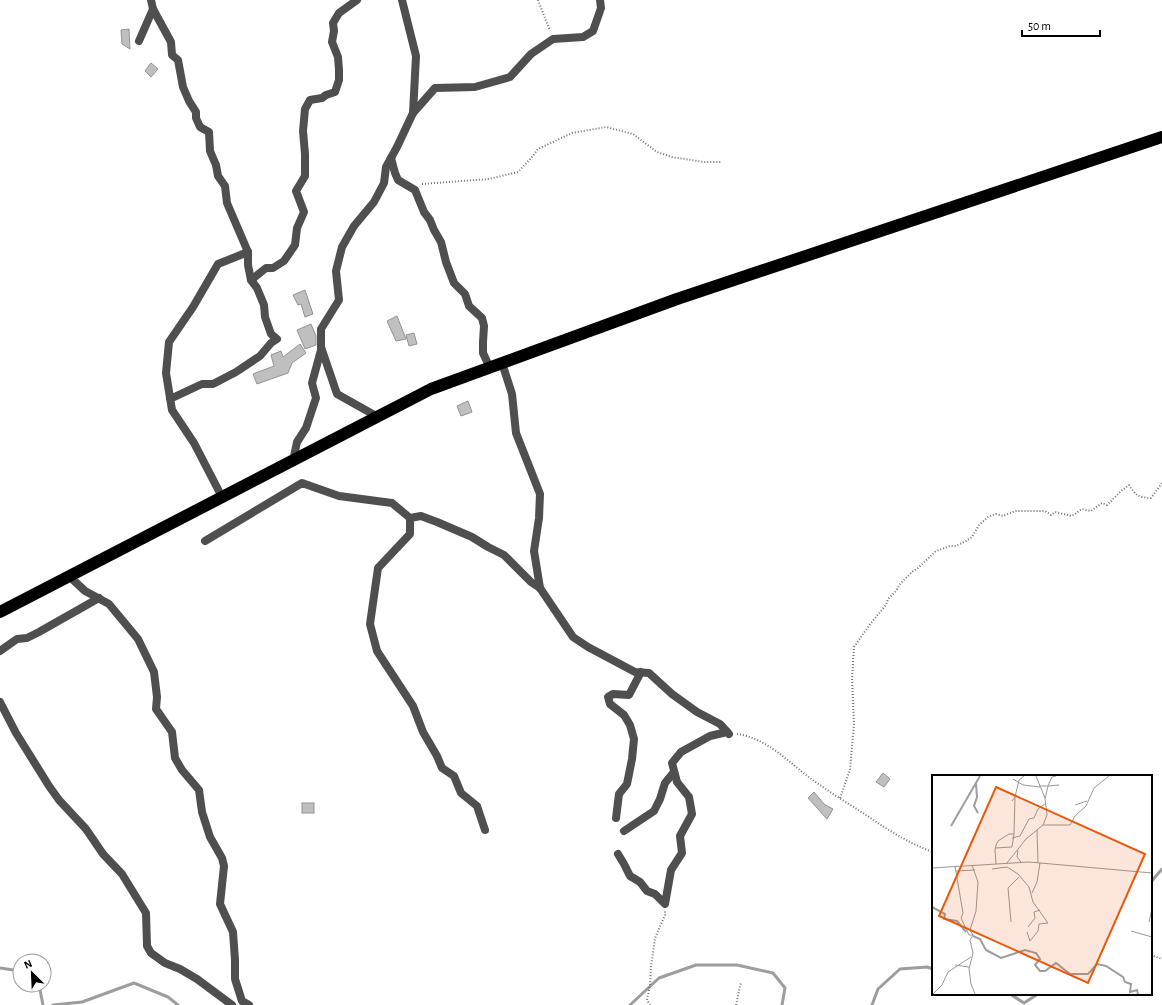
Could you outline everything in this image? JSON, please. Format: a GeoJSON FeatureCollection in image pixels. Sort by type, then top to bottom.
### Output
{"type":"FeatureCollection","features":[{"type":"Feature","properties":{"kind":"highway"},"geometry":{"type":"LineString","coordinates":[[0,612],[431,389],[677,299],[1162,137]]}},
{"type":"Feature","properties":{"kind":"street"},"geometry":{"type":"LineString","coordinates":[[151,0],[153,9],[171,42],[172,55],[178,60],[183,87],[196,112],[196,118],[200,127],[209,132],[210,150],[216,165],[218,176],[224,186],[227,203],[248,252],[248,265],[251,280],[257,288],[264,305],[265,317],[271,334],[277,339],[271,343],[260,356],[236,372],[213,384],[202,384],[170,399]]}},
{"type":"Feature","properties":{"kind":"street"},"geometry":{"type":"LineString","coordinates":[[251,280],[266,268],[272,268],[284,262],[296,246],[297,228],[304,212],[296,191],[305,176],[303,131],[305,109],[310,100],[322,98],[335,92],[339,80],[339,70],[338,57],[332,42],[334,31],[333,23],[339,13],[357,0]]}},
{"type":"Feature","properties":{"kind":"street"},"geometry":{"type":"LineString","coordinates":[[402,0],[416,56],[412,113]]}},
{"type":"Feature","properties":{"kind":"street"},"geometry":{"type":"LineString","coordinates":[[293,461],[297,442],[306,428],[316,398],[312,383],[321,346],[321,329],[339,300],[336,271],[342,247],[354,226],[374,202],[384,184],[386,167],[412,113],[435,88],[475,87],[510,77],[531,54],[553,39],[583,38],[593,31],[601,8],[600,0]]}},
{"type":"Feature","properties":{"kind":"street"},"geometry":{"type":"LineString","coordinates":[[139,42],[153,9]]}},
{"type":"Feature","properties":{"kind":"street"},"geometry":{"type":"LineString","coordinates":[[391,158],[398,180],[415,190],[424,212],[442,242],[446,262],[454,283],[465,294],[470,306],[482,318],[484,326],[482,342],[483,353],[490,368]]}},
{"type":"Feature","properties":{"kind":"street"},"geometry":{"type":"LineString","coordinates":[[222,497],[194,443],[172,410],[166,373],[169,342],[193,307],[218,264],[248,252]]}},
{"type":"Feature","properties":{"kind":"street"},"geometry":{"type":"LineString","coordinates":[[321,346],[337,394],[378,417]]}},
{"type":"Feature","properties":{"kind":"street"},"geometry":{"type":"LineString","coordinates":[[502,363],[512,394],[516,433],[540,494],[534,551],[540,588]]}},
{"type":"Feature","properties":{"kind":"street"},"geometry":{"type":"LineString","coordinates":[[205,542],[302,483],[339,496],[392,503],[410,518]]}},
{"type":"Feature","properties":{"kind":"street"},"geometry":{"type":"LineString","coordinates":[[410,518],[421,516],[472,537],[504,555],[531,582],[540,588],[573,637],[588,647],[635,672],[649,673],[672,694],[697,712],[720,724],[728,733]]}},
{"type":"Feature","properties":{"kind":"street"},"geometry":{"type":"LineString","coordinates":[[410,518],[410,534],[378,568],[370,624],[377,651],[413,706],[423,732],[442,768],[454,776],[460,793],[477,806],[485,830]]}},
{"type":"Feature","properties":{"kind":"street"},"geometry":{"type":"LineString","coordinates":[[69,576],[85,591],[109,604],[138,639],[154,672],[157,697],[156,709],[172,732],[175,758],[182,770],[199,790],[202,812],[210,837],[222,858],[224,866],[220,904],[233,932],[235,979],[242,1001],[249,1005]]}},
{"type":"Feature","properties":{"kind":"street"},"geometry":{"type":"LineString","coordinates":[[0,650],[17,639],[27,638],[39,632],[99,598]]}},
{"type":"Feature","properties":{"kind":"street"},"geometry":{"type":"LineString","coordinates":[[616,818],[619,794],[627,784],[634,739],[630,725],[624,714],[610,704],[608,698],[612,694],[629,696],[641,672]]}},
{"type":"Feature","properties":{"kind":"street"},"geometry":{"type":"LineString","coordinates":[[0,702],[16,733],[49,786],[59,800],[86,830],[103,854],[122,874],[146,913],[147,946],[151,953],[165,963],[180,969],[197,979],[232,1005]]}},
{"type":"Feature","properties":{"kind":"street"},"geometry":{"type":"LineString","coordinates":[[665,904],[671,870],[682,854],[680,836],[692,814],[689,797],[677,782],[672,763],[681,752],[710,736],[728,733]]}},
{"type":"Feature","properties":{"kind":"street"},"geometry":{"type":"LineString","coordinates":[[624,831],[654,811],[665,783],[674,772]]}},
{"type":"Feature","properties":{"kind":"street"},"geometry":{"type":"LineString","coordinates":[[618,854],[630,876],[640,882],[647,891],[655,894],[665,904]]}},
{"type":"Feature","properties":{"kind":"path"},"geometry":{"type":"LineString","coordinates":[[538,0],[553,39]]}},
{"type":"Feature","properties":{"kind":"path"},"geometry":{"type":"LineString","coordinates":[[407,185],[489,179],[518,172],[538,149],[572,133],[606,127],[633,134],[657,152],[672,157],[704,162],[722,162]]}},
{"type":"Feature","properties":{"kind":"path"},"geometry":{"type":"LineString","coordinates":[[840,798],[850,770],[854,724],[852,679],[854,647],[886,605],[888,599],[912,572],[936,551],[950,546],[956,546],[972,537],[978,525],[996,514],[1003,516],[1015,511],[1036,510],[1045,511],[1051,515],[1055,512],[1072,516],[1082,509],[1091,511],[1102,503],[1107,505],[1120,491],[1129,485],[1135,495],[1151,498],[1162,484]]}},
{"type":"Feature","properties":{"kind":"path"},"geometry":{"type":"LineString","coordinates":[[728,733],[760,740],[815,782],[895,835],[918,847],[932,852]]}},
{"type":"Feature","properties":{"kind":"path"},"geometry":{"type":"LineString","coordinates":[[650,1005],[648,1000],[655,938],[665,915],[665,904]]}},
{"type":"Feature","properties":{"kind":"path"},"geometry":{"type":"LineString","coordinates":[[1152,955],[1162,959]]}},
{"type":"Feature","properties":{"kind":"path"},"geometry":{"type":"LineString","coordinates":[[736,1005],[741,982]]}},
{"type":"Feature","properties":{"kind":"building"},"geometry":{"type":"Polygon","coordinates":[[[129,29],[130,49],[122,44],[121,30],[129,29]]]}},
{"type":"Feature","properties":{"kind":"building"},"geometry":{"type":"Polygon","coordinates":[[[151,63],[158,69],[151,77],[145,71],[151,63]]]}},
{"type":"Feature","properties":{"kind":"building"},"geometry":{"type":"Polygon","coordinates":[[[305,290],[313,314],[305,317],[301,304],[298,305],[293,295],[305,290]]]}},
{"type":"Feature","properties":{"kind":"building"},"geometry":{"type":"Polygon","coordinates":[[[397,316],[406,339],[396,341],[387,321],[397,316]]]}},
{"type":"Feature","properties":{"kind":"building"},"geometry":{"type":"Polygon","coordinates":[[[311,324],[316,336],[316,345],[305,349],[297,330],[311,324]]]}},
{"type":"Feature","properties":{"kind":"building"},"geometry":{"type":"Polygon","coordinates":[[[414,333],[417,344],[409,346],[406,335],[414,333]]]}},
{"type":"Feature","properties":{"kind":"building"},"geometry":{"type":"Polygon","coordinates":[[[300,344],[306,353],[292,363],[288,373],[257,384],[253,374],[274,366],[271,355],[281,351],[283,357],[300,344]]]}},
{"type":"Feature","properties":{"kind":"building"},"geometry":{"type":"Polygon","coordinates":[[[468,401],[472,412],[461,416],[457,406],[468,401]]]}},
{"type":"Feature","properties":{"kind":"building"},"geometry":{"type":"Polygon","coordinates":[[[883,773],[890,779],[884,787],[876,782],[883,773]]]}},
{"type":"Feature","properties":{"kind":"building"},"geometry":{"type":"Polygon","coordinates":[[[814,792],[824,804],[833,809],[827,819],[808,798],[814,792]]]}},
{"type":"Feature","properties":{"kind":"building"},"geometry":{"type":"Polygon","coordinates":[[[302,803],[314,803],[314,813],[302,813],[302,803]]]}},
{"type":"Feature","properties":{"kind":"waterway"},"geometry":{"type":"LineString","coordinates":[[1152,881],[1162,869]]}},
{"type":"Feature","properties":{"kind":"waterway"},"geometry":{"type":"LineString","coordinates":[[630,1005],[659,978],[696,965],[737,965],[773,973],[785,988],[782,1005]]}},
{"type":"Feature","properties":{"kind":"waterway"},"geometry":{"type":"LineString","coordinates":[[872,1005],[878,989],[900,969],[927,967],[932,969]]}},
{"type":"Feature","properties":{"kind":"waterway"},"geometry":{"type":"LineString","coordinates":[[0,968],[12,970]]}},
{"type":"Feature","properties":{"kind":"waterway"},"geometry":{"type":"LineString","coordinates":[[53,1005],[82,1002],[134,983],[168,997],[178,1005]]}},
{"type":"Feature","properties":{"kind":"waterway"},"geometry":{"type":"LineString","coordinates":[[41,993],[43,1005]]}},
{"type":"Feature","properties":{"kind":"waterway"},"geometry":{"type":"LineString","coordinates":[[1012,995],[1024,1003],[1036,995]]}}]}
